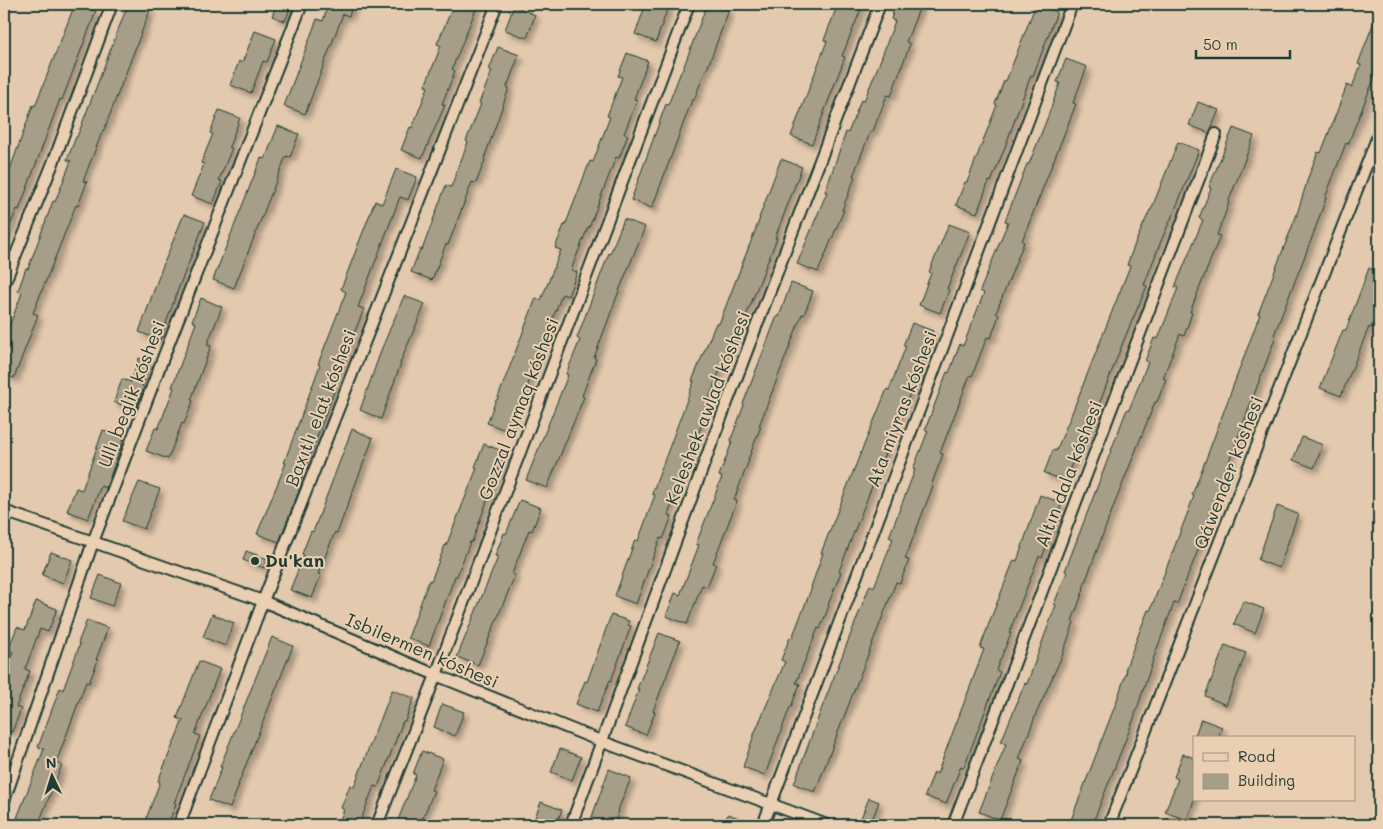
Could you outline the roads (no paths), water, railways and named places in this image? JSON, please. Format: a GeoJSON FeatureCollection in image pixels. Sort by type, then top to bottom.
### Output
{"type":"FeatureCollection","features":[{"type":"Feature","properties":{"kind":"street"},"geometry":{"type":"LineString","coordinates":[[4,284],[53,163],[112,4]]}},
{"type":"Feature","properties":{"kind":"street","name":"Ullı beglik kóshesi"},"geometry":{"type":"LineString","coordinates":[[4,801],[93,542],[166,349],[302,4]]}},
{"type":"Feature","properties":{"kind":"street","name":"Baxıtlı elat kóshesi"},"geometry":{"type":"LineString","coordinates":[[179,825],[263,601],[497,4]]}},
{"type":"Feature","properties":{"kind":"street","name":"Gozzal aymaq kóshesi"},"geometry":{"type":"LineString","coordinates":[[377,825],[436,675],[689,4]]}},
{"type":"Feature","properties":{"kind":"street","name":"Keleshek awlad kóshesi"},"geometry":{"type":"LineString","coordinates":[[571,825],[715,434],[880,4]]}},
{"type":"Feature","properties":{"kind":"street","name":"Ata miyras kóshesi"},"geometry":{"type":"LineString","coordinates":[[763,825],[1072,4]]}},
{"type":"Feature","properties":{"kind":"street","name":"Qáwender kóshesi"},"geometry":{"type":"LineString","coordinates":[[1109,825],[1379,133]]}},
{"type":"Feature","properties":{"kind":"street","name":"Altın dala kóshesi"},"geometry":{"type":"LineString","coordinates":[[953,825],[1216,134]]}},
{"type":"Feature","properties":{"kind":"street","name":"Isbilermen kóshesi"},"geometry":{"type":"LineString","coordinates":[[4,511],[263,601],[436,675],[603,742],[827,825]]}},
{"type":"Feature","properties":{"kind":"place","name":"Du'kan"},"geometry":{"type":"Point","coordinates":[255,561]}}]}
